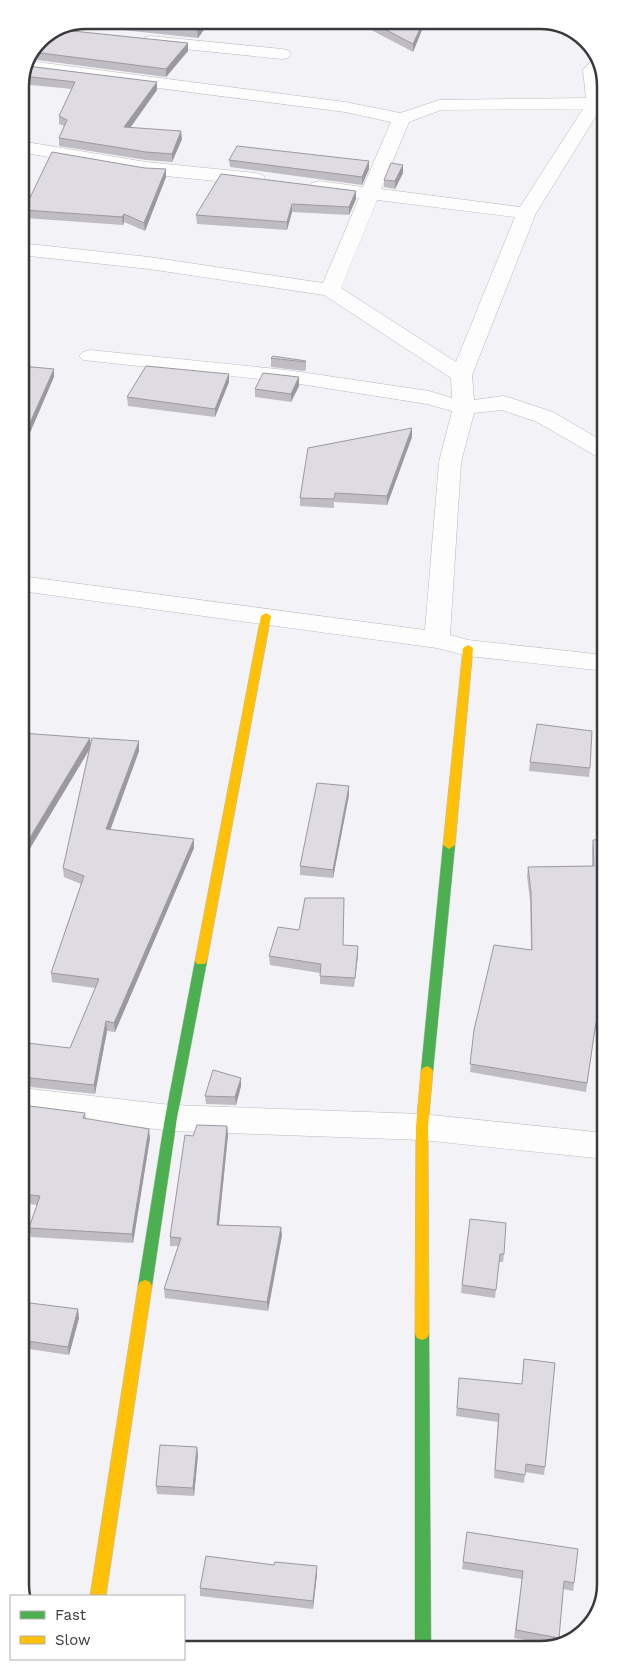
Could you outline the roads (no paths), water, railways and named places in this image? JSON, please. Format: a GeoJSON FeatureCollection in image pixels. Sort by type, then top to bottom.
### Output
{"type":"FeatureCollection","features":[{"type":"Feature","properties":{"kind":"street"},"geometry":{"type":"LineString","coordinates":[[135,39],[282,54]]}},
{"type":"Feature","properties":{"kind":"street"},"geometry":{"type":"LineString","coordinates":[[32,67],[345,108],[401,119],[439,105],[595,103]]}},
{"type":"Feature","properties":{"kind":"street"},"geometry":{"type":"LineString","coordinates":[[437,640],[450,462],[464,408],[460,375],[526,213],[595,103],[592,70],[594,68]]}},
{"type":"Feature","properties":{"kind":"street"},"geometry":{"type":"LineString","coordinates":[[330,290],[401,119]]}},
{"type":"Feature","properties":{"kind":"street"},"geometry":{"type":"LineString","coordinates":[[29,148],[146,168],[271,181]]}},
{"type":"Feature","properties":{"kind":"street"},"geometry":{"type":"LineString","coordinates":[[300,185],[371,192],[526,213]]}},
{"type":"Feature","properties":{"kind":"street"},"geometry":{"type":"LineString","coordinates":[[29,250],[149,262],[330,290],[460,375]]}},
{"type":"Feature","properties":{"kind":"street"},"geometry":{"type":"LineString","coordinates":[[90,356],[287,376],[428,398],[464,408],[503,403],[545,417],[597,447]]}},
{"type":"Feature","properties":{"kind":"street"},"geometry":{"type":"LineString","coordinates":[[29,585],[437,640],[468,648],[597,662]]}},
{"type":"Feature","properties":{"kind":"street"},"geometry":{"type":"LineString","coordinates":[[98,1595],[170,1118],[266,616]]}},
{"type":"Feature","properties":{"kind":"street"},"geometry":{"type":"LineString","coordinates":[[423,1641],[422,1127],[468,648]]}},
{"type":"Feature","properties":{"kind":"street"},"geometry":{"type":"LineString","coordinates":[[29,1101],[170,1118],[422,1127],[597,1145]]}}]}
